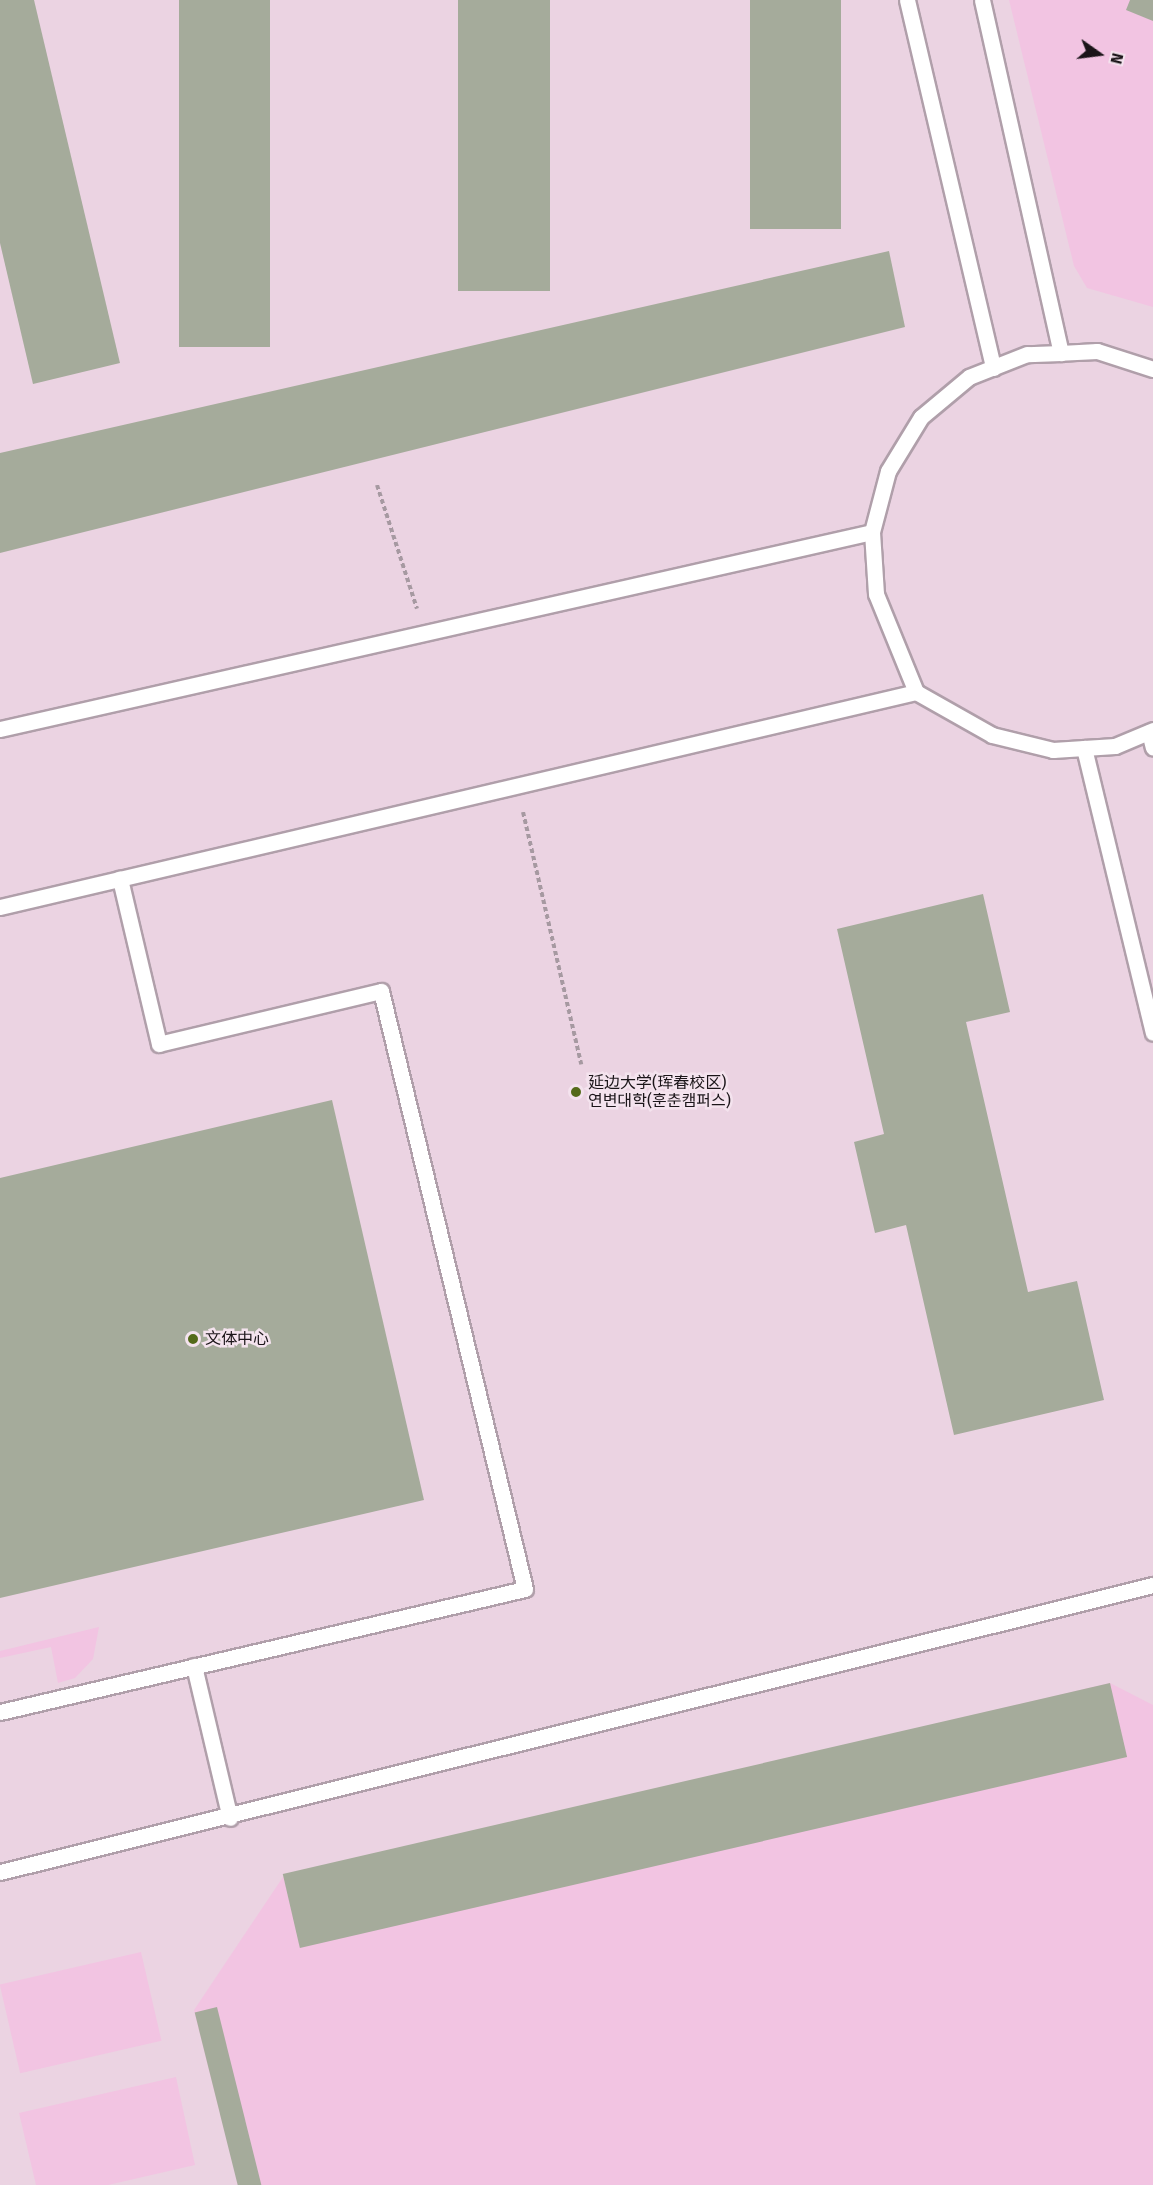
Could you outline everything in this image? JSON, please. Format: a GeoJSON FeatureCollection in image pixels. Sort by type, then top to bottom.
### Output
{"type":"FeatureCollection","features":[{"type":"Feature","properties":{"kind":"lane"},"geometry":{"type":"LineString","coordinates":[[907,0],[993,368]]}},
{"type":"Feature","properties":{"kind":"lane"},"geometry":{"type":"LineString","coordinates":[[982,0],[1061,353]]}},
{"type":"Feature","properties":{"kind":"lane"},"geometry":{"type":"LineString","coordinates":[[1153,369],[1097,351],[1027,354],[969,377],[921,417],[888,471],[872,532],[876,594],[916,692],[992,735],[1053,750],[1115,746],[1151,731],[1153,748]]}},
{"type":"Feature","properties":{"kind":"lane"},"geometry":{"type":"LineString","coordinates":[[0,729],[424,630],[872,532]]}},
{"type":"Feature","properties":{"kind":"lane"},"geometry":{"type":"LineString","coordinates":[[0,907],[916,692]]}},
{"type":"Feature","properties":{"kind":"lane"},"geometry":{"type":"LineString","coordinates":[[1084,748],[1153,1033]]}},
{"type":"Feature","properties":{"kind":"lane"},"geometry":{"type":"LineString","coordinates":[[0,1712],[525,1589],[381,991],[159,1044],[120,879]]}},
{"type":"Feature","properties":{"kind":"lane"},"geometry":{"type":"LineString","coordinates":[[0,1872],[230,1818],[1153,1585]]}},
{"type":"Feature","properties":{"kind":"lane"},"geometry":{"type":"LineString","coordinates":[[194,1666],[230,1818]]}},
{"type":"Feature","properties":{"kind":"path"},"geometry":{"type":"LineString","coordinates":[[377,484],[424,630]]}},
{"type":"Feature","properties":{"kind":"path"},"geometry":{"type":"LineString","coordinates":[[517,785],[581,1064]]}},
{"type":"Feature","properties":{"kind":"shaded area","name":"延边大学(珲春校区) 연변대학(훈춘캠퍼스)"},"geometry":{"type":"Polygon","coordinates":[[[0,0],[1153,0],[1153,2185],[0,2185],[0,0]]]}},
{"type":"Feature","properties":{"kind":"shaded area"},"geometry":{"type":"Polygon","coordinates":[[[1009,0],[1153,0],[1153,307],[1087,288],[1074,266],[1009,0]]]}},
{"type":"Feature","properties":{"kind":"shaded area"},"geometry":{"type":"Polygon","coordinates":[[[99,1627],[93,1659],[75,1678],[58,1683],[51,1647],[0,1658],[0,1651],[99,1627]]]}},
{"type":"Feature","properties":{"kind":"shaded area"},"geometry":{"type":"Polygon","coordinates":[[[1110,1683],[1153,1705],[1153,2185],[238,2185],[194,2010],[283,1877],[1110,1683]]]}},
{"type":"Feature","properties":{"kind":"shaded area"},"geometry":{"type":"Polygon","coordinates":[[[141,1952],[161,2041],[20,2073],[0,1985],[141,1952]]]}},
{"type":"Feature","properties":{"kind":"shaded area"},"geometry":{"type":"Polygon","coordinates":[[[176,2077],[195,2165],[108,2185],[36,2185],[19,2113],[176,2077]]]}},
{"type":"Feature","properties":{"kind":"building"},"geometry":{"type":"Polygon","coordinates":[[[0,0],[34,0],[120,363],[33,384],[0,243],[0,0]]]}},
{"type":"Feature","properties":{"kind":"building"},"geometry":{"type":"Polygon","coordinates":[[[179,0],[270,0],[270,347],[179,347],[179,0]]]}},
{"type":"Feature","properties":{"kind":"building"},"geometry":{"type":"Polygon","coordinates":[[[458,0],[550,0],[550,291],[458,291],[458,0]]]}},
{"type":"Feature","properties":{"kind":"building"},"geometry":{"type":"Polygon","coordinates":[[[750,0],[841,0],[841,229],[750,229],[750,0]]]}},
{"type":"Feature","properties":{"kind":"building"},"geometry":{"type":"Polygon","coordinates":[[[1130,0],[1153,0],[1153,21],[1126,10],[1130,0]]]}},
{"type":"Feature","properties":{"kind":"building"},"geometry":{"type":"Polygon","coordinates":[[[889,251],[905,327],[0,553],[0,453],[889,251]]]}},
{"type":"Feature","properties":{"kind":"building"},"geometry":{"type":"Polygon","coordinates":[[[983,894],[1010,1012],[966,1022],[1028,1292],[1077,1281],[1104,1400],[954,1435],[906,1225],[875,1233],[854,1142],[884,1134],[837,929],[983,894]]]}},
{"type":"Feature","properties":{"kind":"building","name":"文体中心"},"geometry":{"type":"Polygon","coordinates":[[[332,1100],[424,1500],[0,1598],[0,1178],[332,1100]]]}},
{"type":"Feature","properties":{"kind":"building"},"geometry":{"type":"Polygon","coordinates":[[[1110,1683],[1127,1757],[300,1948],[283,1874],[1110,1683]]]}},
{"type":"Feature","properties":{"kind":"building"},"geometry":{"type":"Polygon","coordinates":[[[217,2007],[261,2185],[238,2185],[195,2013],[217,2007]]]}},
{"type":"Feature","properties":{"kind":"place","name":"延边大学(珲春校区) 연변대학(훈춘캠퍼스)"},"geometry":{"type":"Point","coordinates":[576,1092]}},
{"type":"Feature","properties":{"kind":"place","name":"文体中心"},"geometry":{"type":"Point","coordinates":[193,1339]}}]}
